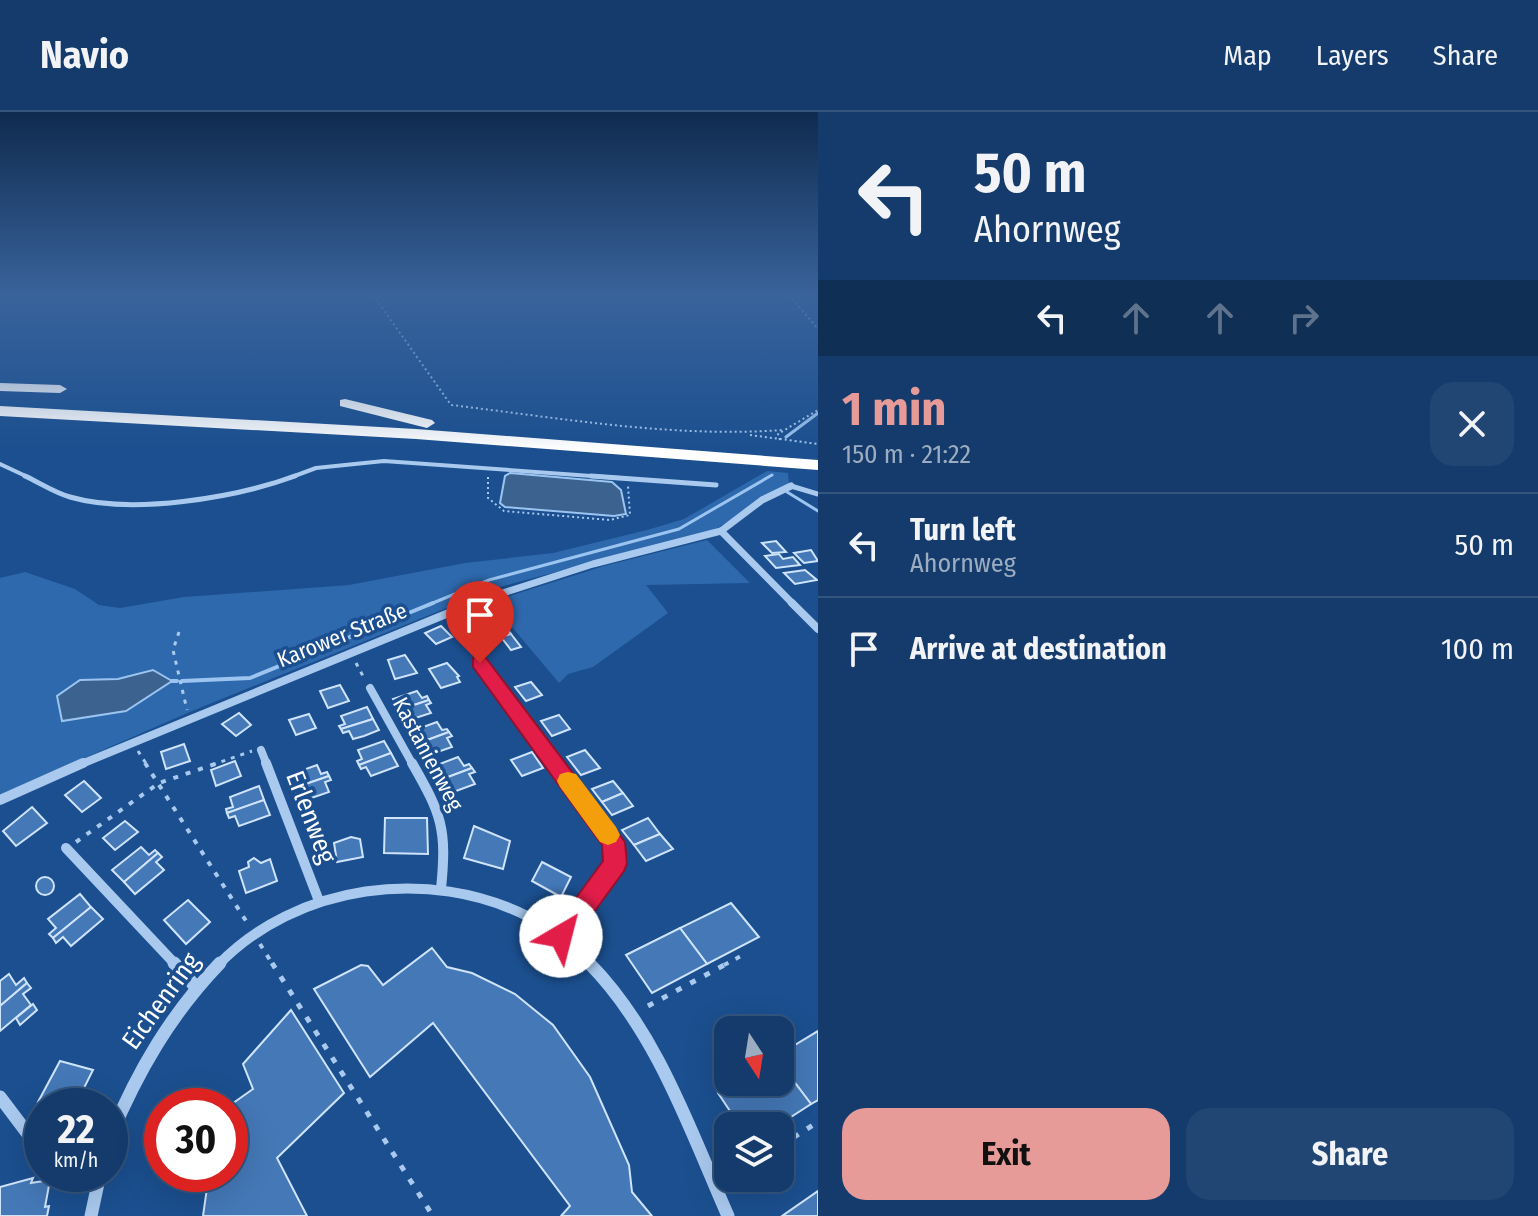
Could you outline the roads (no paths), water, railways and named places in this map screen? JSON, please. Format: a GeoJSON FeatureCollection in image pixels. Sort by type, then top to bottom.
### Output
{"type":"FeatureCollection","features":[{"type":"Feature","properties":{"kind":"highway"},"geometry":{"type":"LineString","coordinates":[[0,387],[60,389]]}},
{"type":"Feature","properties":{"kind":"highway"},"geometry":{"type":"LineString","coordinates":[[0,401],[818,453]]}},
{"type":"Feature","properties":{"kind":"highway"},"geometry":{"type":"LineString","coordinates":[[345,403],[422,429]]}},
{"type":"Feature","properties":{"kind":"highway"},"geometry":{"type":"LineString","coordinates":[[0,411],[422,429],[818,465]]}},
{"type":"Feature","properties":{"kind":"highway"},"geometry":{"type":"LineString","coordinates":[[314,443],[351,443],[422,429]]}},
{"type":"Feature","properties":{"kind":"street","name":"Karower Straße"},"geometry":{"type":"LineString","coordinates":[[0,800],[132,741],[442,613],[579,568],[721,531],[762,500],[791,486]]}},
{"type":"Feature","properties":{"kind":"street"},"geometry":{"type":"LineString","coordinates":[[721,531],[818,629]]}},
{"type":"Feature","properties":{"kind":"street"},"geometry":{"type":"LineString","coordinates":[[480,663],[614,842],[615,864],[561,936]]}},
{"type":"Feature","properties":{"kind":"street","name":"Kastanienweg"},"geometry":{"type":"LineString","coordinates":[[370,688],[438,808],[446,842],[441,889]]}},
{"type":"Feature","properties":{"kind":"street","name":"Erlenweg"},"geometry":{"type":"LineString","coordinates":[[261,750],[319,901]]}},
{"type":"Feature","properties":{"kind":"street"},"geometry":{"type":"LineString","coordinates":[[66,848],[195,986]]}},
{"type":"Feature","properties":{"kind":"street","name":"Eichenring"},"geometry":{"type":"LineString","coordinates":[[128,1095],[139,1070],[195,986],[224,957],[254,935],[319,901],[362,889],[441,889],[495,902],[561,936],[600,974],[650,1045],[728,1216]]}},
{"type":"Feature","properties":{"kind":"street"},"geometry":{"type":"LineString","coordinates":[[0,1097],[24,1129]]}},
{"type":"Feature","properties":{"kind":"street"},"geometry":{"type":"LineString","coordinates":[[91,1216],[96,1192]]}},
{"type":"Feature","properties":{"kind":"lane"},"geometry":{"type":"LineString","coordinates":[[0,464],[70,497],[94,503],[137,505],[261,487],[316,468],[384,461],[716,485]]}},
{"type":"Feature","properties":{"kind":"lane"},"geometry":{"type":"LineString","coordinates":[[791,486],[818,494]]}},
{"type":"Feature","properties":{"kind":"waterway"},"geometry":{"type":"LineString","coordinates":[[786,437],[818,413]]}},
{"type":"Feature","properties":{"kind":"waterway"},"geometry":{"type":"LineString","coordinates":[[428,605],[489,580],[679,529],[772,475]]}},
{"type":"Feature","properties":{"kind":"waterway"},"geometry":{"type":"LineString","coordinates":[[787,492],[818,511]]}},
{"type":"Feature","properties":{"kind":"waterway"},"geometry":{"type":"LineString","coordinates":[[182,681],[250,678],[433,603]]}},
{"type":"Feature","properties":{"kind":"waterway"},"geometry":{"type":"LineString","coordinates":[[172,681],[177,681]]}}]}
